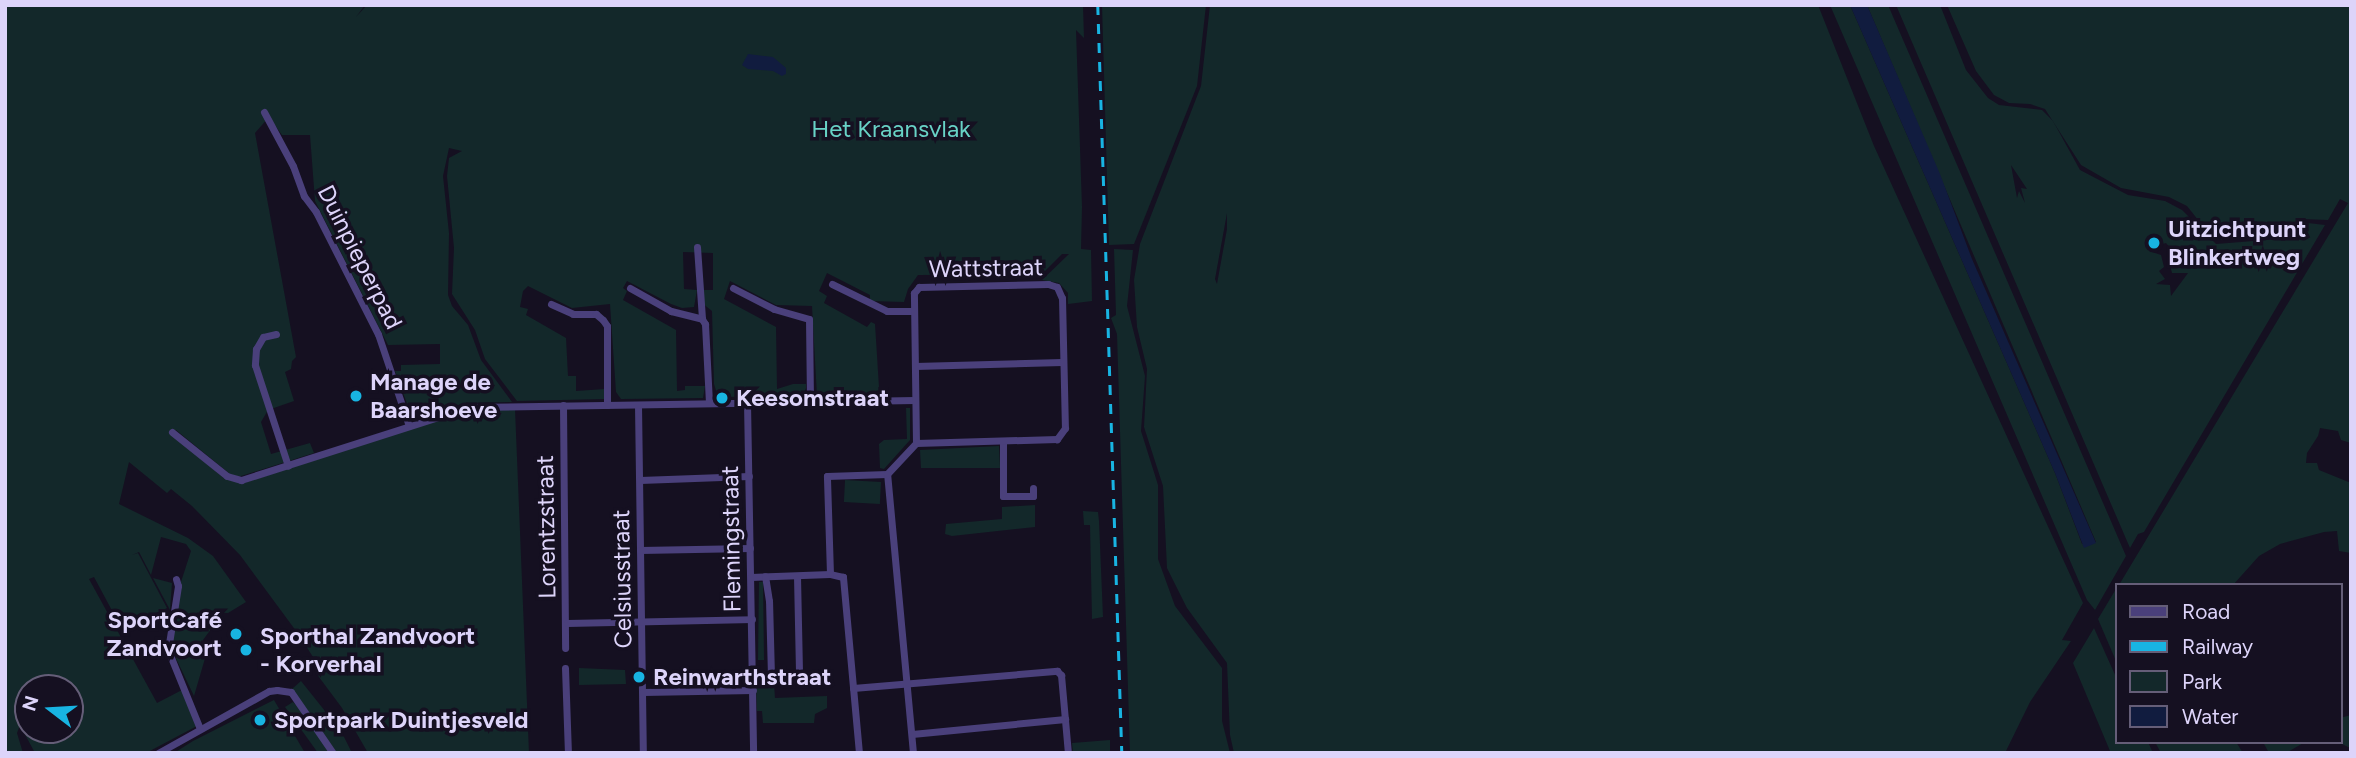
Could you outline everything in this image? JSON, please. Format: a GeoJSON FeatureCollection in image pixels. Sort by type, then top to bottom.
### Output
{"type":"FeatureCollection","features":[{"type":"Feature","properties":{"kind":"street","name":"Duinpieperpad"},"geometry":{"type":"LineString","coordinates":[[264,112],[293,166],[304,196],[316,212],[378,334],[409,426]]}},
{"type":"Feature","properties":{"kind":"street"},"geometry":{"type":"LineString","coordinates":[[697,247],[709,402]]}},
{"type":"Feature","properties":{"kind":"street"},"geometry":{"type":"LineString","coordinates":[[830,574],[827,476],[887,474],[916,443],[914,311],[887,311],[832,284]]}},
{"type":"Feature","properties":{"kind":"street","name":"Wattstraat"},"geometry":{"type":"LineString","coordinates":[[914,311],[916,289],[1035,284],[1057,287],[1062,298],[1062,362]]}},
{"type":"Feature","properties":{"kind":"street"},"geometry":{"type":"LineString","coordinates":[[630,288],[671,311],[702,319]]}},
{"type":"Feature","properties":{"kind":"street"},"geometry":{"type":"LineString","coordinates":[[733,288],[774,309],[809,319],[810,401]]}},
{"type":"Feature","properties":{"kind":"street"},"geometry":{"type":"LineString","coordinates":[[551,304],[573,314],[596,314],[607,326],[607,405]]}},
{"type":"Feature","properties":{"kind":"street"},"geometry":{"type":"LineString","coordinates":[[276,334],[263,337],[256,349],[255,365],[288,466]]}},
{"type":"Feature","properties":{"kind":"street"},"geometry":{"type":"LineString","coordinates":[[915,366],[1062,362],[1065,428],[1057,439],[916,443]]}},
{"type":"Feature","properties":{"kind":"street"},"geometry":{"type":"LineString","coordinates":[[172,432],[231,478],[245,479],[470,407],[915,400]]}},
{"type":"Feature","properties":{"kind":"street","name":"Flemingstraat"},"geometry":{"type":"LineString","coordinates":[[747,402],[753,753]]}},
{"type":"Feature","properties":{"kind":"street","name":"Lorentzstraat"},"geometry":{"type":"LineString","coordinates":[[563,405],[567,623],[565,648]]}},
{"type":"Feature","properties":{"kind":"street","name":"Celsiusstraat"},"geometry":{"type":"LineString","coordinates":[[638,405],[643,753]]}},
{"type":"Feature","properties":{"kind":"street"},"geometry":{"type":"LineString","coordinates":[[1003,441],[1003,496],[1033,496],[1032,488]]}},
{"type":"Feature","properties":{"kind":"street"},"geometry":{"type":"LineString","coordinates":[[887,474],[914,753]]}},
{"type":"Feature","properties":{"kind":"street"},"geometry":{"type":"LineString","coordinates":[[640,480],[749,476]]}},
{"type":"Feature","properties":{"kind":"street"},"geometry":{"type":"LineString","coordinates":[[640,550],[750,548]]}},
{"type":"Feature","properties":{"kind":"street"},"geometry":{"type":"LineString","coordinates":[[751,577],[830,574],[843,577],[859,753]]}},
{"type":"Feature","properties":{"kind":"street","name":"Flemingstraat"},"geometry":{"type":"LineString","coordinates":[[752,676],[771,676],[769,601],[765,576]]}},
{"type":"Feature","properties":{"kind":"street"},"geometry":{"type":"LineString","coordinates":[[797,576],[799,670]]}},
{"type":"Feature","properties":{"kind":"street"},"geometry":{"type":"LineString","coordinates":[[176,579],[178,586],[168,650],[200,729]]}},
{"type":"Feature","properties":{"kind":"street"},"geometry":{"type":"LineString","coordinates":[[567,623],[752,619]]}},
{"type":"Feature","properties":{"kind":"street"},"geometry":{"type":"LineString","coordinates":[[565,668],[568,753]]}},
{"type":"Feature","properties":{"kind":"street"},"geometry":{"type":"LineString","coordinates":[[853,688],[1057,671],[1061,675],[1068,748]]}},
{"type":"Feature","properties":{"kind":"street"},"geometry":{"type":"LineString","coordinates":[[643,692],[753,690]]}},
{"type":"Feature","properties":{"kind":"street"},"geometry":{"type":"LineString","coordinates":[[158,753],[269,691],[291,692],[333,753]]}},
{"type":"Feature","properties":{"kind":"street"},"geometry":{"type":"LineString","coordinates":[[912,734],[1065,719]]}},
{"type":"Feature","properties":{"kind":"green space","name":"Het Kraansvlak"},"geometry":{"type":"Polygon","coordinates":[[[5,5],[365,5],[356,17],[367,5],[1083,5],[1084,38],[1076,30],[1081,249],[1091,250],[1092,301],[1068,304],[1068,293],[1059,283],[1042,280],[1069,254],[1062,254],[1042,274],[918,275],[908,289],[904,302],[870,301],[870,295],[827,273],[819,291],[827,296],[824,303],[867,327],[871,322],[875,324],[879,387],[887,387],[887,394],[817,396],[812,306],[776,305],[730,281],[724,299],[776,327],[777,389],[793,384],[806,384],[806,388],[803,396],[718,397],[714,384],[712,311],[702,303],[701,290],[713,290],[713,253],[683,252],[684,289],[697,290],[694,307],[682,308],[671,304],[627,281],[623,288],[627,291],[623,300],[676,330],[677,391],[685,390],[685,386],[705,386],[703,398],[621,399],[616,392],[610,304],[572,308],[528,286],[523,291],[520,307],[528,309],[526,315],[566,338],[568,376],[576,376],[576,391],[605,389],[605,399],[517,401],[485,359],[475,330],[452,294],[454,248],[447,176],[449,158],[462,151],[449,148],[443,176],[449,233],[448,295],[452,306],[468,325],[481,360],[512,402],[465,403],[413,420],[395,371],[401,371],[401,365],[440,364],[440,344],[388,345],[315,201],[310,135],[282,135],[269,117],[255,133],[296,357],[292,361],[291,369],[285,372],[294,401],[268,410],[261,422],[271,454],[310,443],[314,453],[238,477],[230,474],[176,430],[171,434],[225,479],[244,483],[470,410],[515,409],[529,753],[368,753],[342,708],[316,673],[313,657],[299,635],[240,555],[192,506],[171,489],[167,493],[129,462],[119,504],[188,538],[213,556],[246,602],[228,613],[212,612],[214,625],[203,640],[206,655],[194,696],[172,650],[179,588],[191,551],[186,544],[161,537],[151,575],[139,552],[132,555],[138,553],[167,608],[123,631],[94,577],[89,579],[157,703],[182,690],[197,726],[146,753],[35,753],[30,744],[84,744],[84,674],[14,674],[14,744],[20,744],[23,753],[5,753],[5,5]]]}},
{"type":"Feature","properties":{"kind":"green space"},"geometry":{"type":"Polygon","coordinates":[[[1102,5],[1206,5],[1197,86],[1134,244],[1109,245],[1102,5]]]}},
{"type":"Feature","properties":{"kind":"green space"},"geometry":{"type":"Polygon","coordinates":[[[1210,5],[1818,5],[1874,146],[2083,603],[2062,640],[2071,641],[2030,702],[2005,753],[1234,753],[1230,735],[1227,663],[1187,608],[1167,568],[1163,486],[1144,427],[1147,369],[1137,327],[1134,280],[1140,244],[1201,86],[1210,5]],[[1227,213],[1215,279],[1217,284],[1227,229],[1227,213]]]}},
{"type":"Feature","properties":{"kind":"green space"},"geometry":{"type":"Polygon","coordinates":[[[1830,5],[1850,5],[2055,473],[2082,544],[2096,542],[1867,5],[1888,5],[2126,556],[2095,610],[2087,600],[1830,5]]]}},
{"type":"Feature","properties":{"kind":"green space"},"geometry":{"type":"Polygon","coordinates":[[[1896,5],[1940,5],[1966,70],[1988,98],[1999,105],[2042,110],[2053,121],[2080,170],[2128,195],[2165,201],[2182,210],[2216,244],[2279,239],[2308,223],[2325,225],[2144,532],[2138,534],[2130,548],[1896,5]],[[2011,165],[2017,198],[2019,191],[2025,203],[2021,188],[2027,189],[2011,165]],[[2166,243],[2162,244],[2162,248],[2150,247],[2149,251],[2161,255],[2164,267],[2159,271],[2165,279],[2156,284],[2170,285],[2171,296],[2188,273],[2172,273],[2168,258],[2175,258],[2175,254],[2166,243]]]}},
{"type":"Feature","properties":{"kind":"green space"},"geometry":{"type":"Polygon","coordinates":[[[1947,5],[2351,5],[2351,443],[2341,440],[2338,431],[2320,428],[2307,453],[2306,463],[2317,463],[2319,470],[2351,483],[2351,553],[2339,551],[2337,531],[2324,532],[2280,544],[2259,556],[2235,583],[2120,583],[2348,203],[2340,199],[2328,220],[2303,219],[2280,234],[2222,240],[2210,235],[2187,206],[2169,197],[2121,188],[2081,165],[2045,109],[2030,104],[2009,103],[1994,95],[1976,71],[1947,5]]]}},
{"type":"Feature","properties":{"kind":"green space"},"geometry":{"type":"Polygon","coordinates":[[[1114,249],[1133,250],[1127,306],[1145,376],[1141,431],[1158,485],[1158,559],[1175,606],[1222,668],[1222,721],[1230,753],[1130,753],[1117,334],[1111,318],[1116,315],[1114,249]]]}},
{"type":"Feature","properties":{"kind":"green space"},"geometry":{"type":"Polygon","coordinates":[[[906,408],[910,408],[910,440],[884,469],[880,468],[879,444],[884,440],[907,439],[906,408]]]}},
{"type":"Feature","properties":{"kind":"green space"},"geometry":{"type":"Polygon","coordinates":[[[999,446],[1000,468],[921,468],[920,450],[999,446]]]}},
{"type":"Feature","properties":{"kind":"green space"},"geometry":{"type":"Polygon","coordinates":[[[845,480],[881,482],[880,504],[844,502],[845,480]]]}},
{"type":"Feature","properties":{"kind":"green space"},"geometry":{"type":"Polygon","coordinates":[[[1035,505],[1035,527],[952,536],[945,534],[946,524],[1002,519],[1002,507],[1035,505]]]}},
{"type":"Feature","properties":{"kind":"green space"},"geometry":{"type":"Polygon","coordinates":[[[1083,511],[1098,512],[1099,521],[1103,617],[1092,619],[1090,525],[1084,525],[1083,511]]]}},
{"type":"Feature","properties":{"kind":"green space"},"geometry":{"type":"Polygon","coordinates":[[[153,578],[172,583],[170,610],[153,578]]]}},
{"type":"Feature","properties":{"kind":"green space"},"geometry":{"type":"Polygon","coordinates":[[[759,582],[763,582],[764,660],[758,660],[759,582]]]}},
{"type":"Feature","properties":{"kind":"green space"},"geometry":{"type":"Polygon","coordinates":[[[2114,592],[2114,656],[2098,619],[2114,592]]]}},
{"type":"Feature","properties":{"kind":"green space"},"geometry":{"type":"Polygon","coordinates":[[[2094,628],[2114,673],[2114,744],[2149,744],[2153,753],[2110,751],[2073,663],[2094,628]]]}},
{"type":"Feature","properties":{"kind":"green space"},"geometry":{"type":"Polygon","coordinates":[[[579,668],[625,670],[626,684],[579,685],[579,668]]]}},
{"type":"Feature","properties":{"kind":"green space"},"geometry":{"type":"Polygon","coordinates":[[[301,681],[341,731],[352,753],[337,753],[292,689],[301,681]]]}},
{"type":"Feature","properties":{"kind":"green space"},"geometry":{"type":"Polygon","coordinates":[[[774,684],[775,698],[827,696],[827,708],[815,714],[814,723],[763,723],[762,711],[757,711],[756,685],[774,684]]]}},
{"type":"Feature","properties":{"kind":"green space","name":"Sportpark Duintjesveld"},"geometry":{"type":"Polygon","coordinates":[[[274,700],[305,753],[174,753],[193,741],[274,700]]]}},
{"type":"Feature","properties":{"kind":"green space"},"geometry":{"type":"Polygon","coordinates":[[[293,702],[330,753],[318,753],[285,707],[293,702]]]}},
{"type":"Feature","properties":{"kind":"green space"},"geometry":{"type":"Polygon","coordinates":[[[2351,715],[2351,747],[2342,744],[2342,717],[2351,715]]]}},
{"type":"Feature","properties":{"kind":"green space"},"geometry":{"type":"Polygon","coordinates":[[[1110,740],[1110,753],[1073,753],[1072,743],[1110,740]]]}},
{"type":"Feature","properties":{"kind":"green space"},"geometry":{"type":"Polygon","coordinates":[[[2156,744],[2237,744],[2243,753],[2161,753],[2156,744]]]}},
{"type":"Feature","properties":{"kind":"green space"},"geometry":{"type":"Polygon","coordinates":[[[2264,744],[2302,744],[2286,753],[2269,753],[2264,744]]]}},
{"type":"Feature","properties":{"kind":"water"},"geometry":{"type":"Polygon","coordinates":[[[1850,5],[1867,5],[1940,174],[1972,259],[2096,543],[2084,548],[2055,473],[1850,5]]]}},
{"type":"Feature","properties":{"kind":"water"},"geometry":{"type":"Polygon","coordinates":[[[748,54],[773,57],[786,68],[786,74],[782,76],[773,71],[748,69],[742,65],[748,54]]]}},
{"type":"Feature","properties":{"kind":"railway"},"geometry":{"type":"LineString","coordinates":[[1098,5],[1122,753]]}},
{"type":"Feature","properties":{"kind":"place","name":"Uitzichtpunt Blinkertweg"},"geometry":{"type":"Point","coordinates":[2154,243]}},
{"type":"Feature","properties":{"kind":"place","name":"Manage de Baarshoeve"},"geometry":{"type":"Point","coordinates":[356,396]}},
{"type":"Feature","properties":{"kind":"place","name":"Keesomstraat"},"geometry":{"type":"Point","coordinates":[722,398]}},
{"type":"Feature","properties":{"kind":"place","name":"SportCafé Zandvoort"},"geometry":{"type":"Point","coordinates":[236,634]}},
{"type":"Feature","properties":{"kind":"place","name":"Sporthal Zandvoort - Korverhal"},"geometry":{"type":"Point","coordinates":[246,650]}},
{"type":"Feature","properties":{"kind":"place","name":"Reinwarthstraat"},"geometry":{"type":"Point","coordinates":[639,677]}},
{"type":"Feature","properties":{"kind":"place","name":"Sportpark Duintjesveld"},"geometry":{"type":"Point","coordinates":[260,720]}}]}
